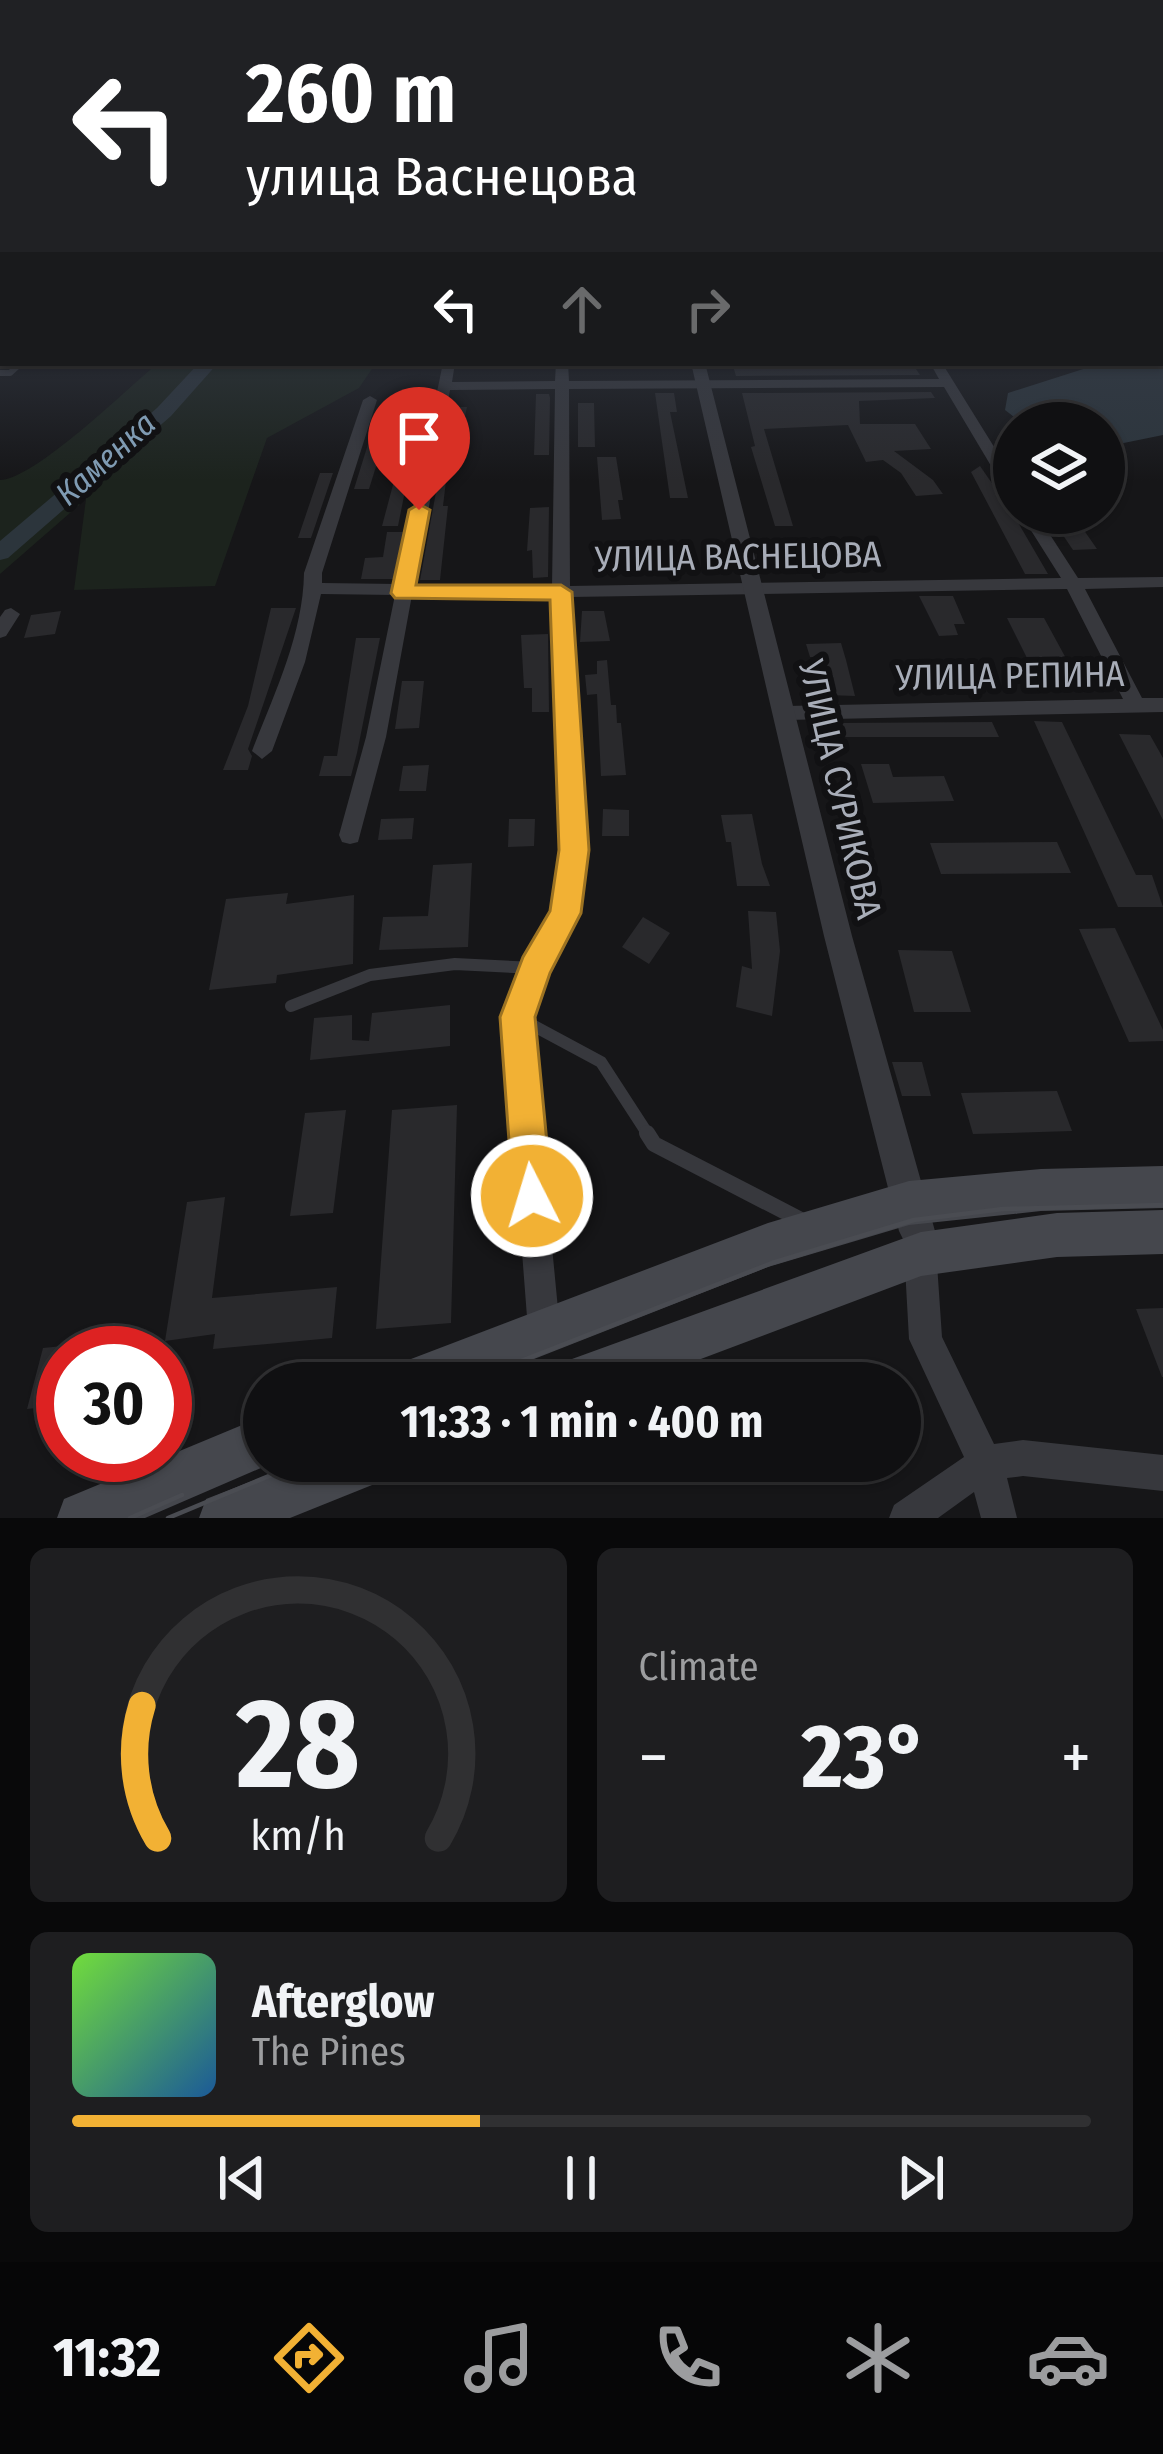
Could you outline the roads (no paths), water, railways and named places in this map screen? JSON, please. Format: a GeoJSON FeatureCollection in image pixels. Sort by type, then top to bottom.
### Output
{"type":"FeatureCollection","features":[{"type":"Feature","properties":{"kind":"main road"},"geometry":{"type":"LineString","coordinates":[[619,1362],[916,1230],[1041,1190],[1163,1187]]}},
{"type":"Feature","properties":{"kind":"main road"},"geometry":{"type":"LineString","coordinates":[[464,1362],[820,1229],[1163,1232]]}},
{"type":"Feature","properties":{"kind":"main road"},"geometry":{"type":"LineString","coordinates":[[83,1518],[243,1450]]}},
{"type":"Feature","properties":{"kind":"main road"},"geometry":{"type":"LineString","coordinates":[[225,1518],[316,1482]]}},
{"type":"Feature","properties":{"kind":"street"},"geometry":{"type":"LineString","coordinates":[[350,835],[376,737],[448,366]]}},
{"type":"Feature","properties":{"kind":"street"},"geometry":{"type":"LineString","coordinates":[[938,366],[993,456]]}},
{"type":"Feature","properties":{"kind":"street"},"geometry":{"type":"LineString","coordinates":[[444,386],[562,375],[948,382]]}},
{"type":"Feature","properties":{"kind":"street"},"geometry":{"type":"LineString","coordinates":[[544,1330],[518,1017],[535,968],[565,913],[574,850],[561,592],[562,375]]}},
{"type":"Feature","properties":{"kind":"street","name":"УЛИЦА СУРИКОВА"},"geometry":{"type":"LineString","coordinates":[[701,375],[916,1230]]}},
{"type":"Feature","properties":{"kind":"street"},"geometry":{"type":"LineString","coordinates":[[262,751],[370,400]]}},
{"type":"Feature","properties":{"kind":"street"},"geometry":{"type":"LineString","coordinates":[[1042,534],[1073,583],[1136,704]]}},
{"type":"Feature","properties":{"kind":"street","name":"УЛИЦА ВАСНЕЦОВА"},"geometry":{"type":"LineString","coordinates":[[315,588],[561,592],[1163,581]]}},
{"type":"Feature","properties":{"kind":"street"},"geometry":{"type":"LineString","coordinates":[[0,632],[11,614]]}},
{"type":"Feature","properties":{"kind":"street","name":"УЛИЦА РЕПИНА"},"geometry":{"type":"LineString","coordinates":[[786,713],[1163,705]]}},
{"type":"Feature","properties":{"kind":"street"},"geometry":{"type":"LineString","coordinates":[[916,1230],[926,1339],[985,1463],[999,1518]]}},
{"type":"Feature","properties":{"kind":"street"},"geometry":{"type":"LineString","coordinates":[[907,1518],[985,1463],[1023,1458],[1163,1473]]}},
{"type":"Feature","properties":{"kind":"lane"},"geometry":{"type":"LineString","coordinates":[[291,1006],[370,975],[455,964],[535,968]]}},
{"type":"Feature","properties":{"kind":"lane"},"geometry":{"type":"LineString","coordinates":[[518,1017],[601,1062],[654,1144],[820,1229]]}},
{"type":"Feature","properties":{"kind":"waterway","name":"Каменка"},"geometry":{"type":"LineString","coordinates":[[0,553],[164,412],[206,366]]}},
{"type":"Feature","properties":{"kind":"tram line"},"geometry":{"type":"LineString","coordinates":[[519,1362],[772,1263],[914,1220],[1003,1209],[1163,1205]]}},
{"type":"Feature","properties":{"kind":"tram line"},"geometry":{"type":"LineString","coordinates":[[168,1518],[255,1482]]}},
{"type":"Feature","properties":{"kind":"tram line"},"geometry":{"type":"LineString","coordinates":[[130,1518],[182,1495]]}}]}
